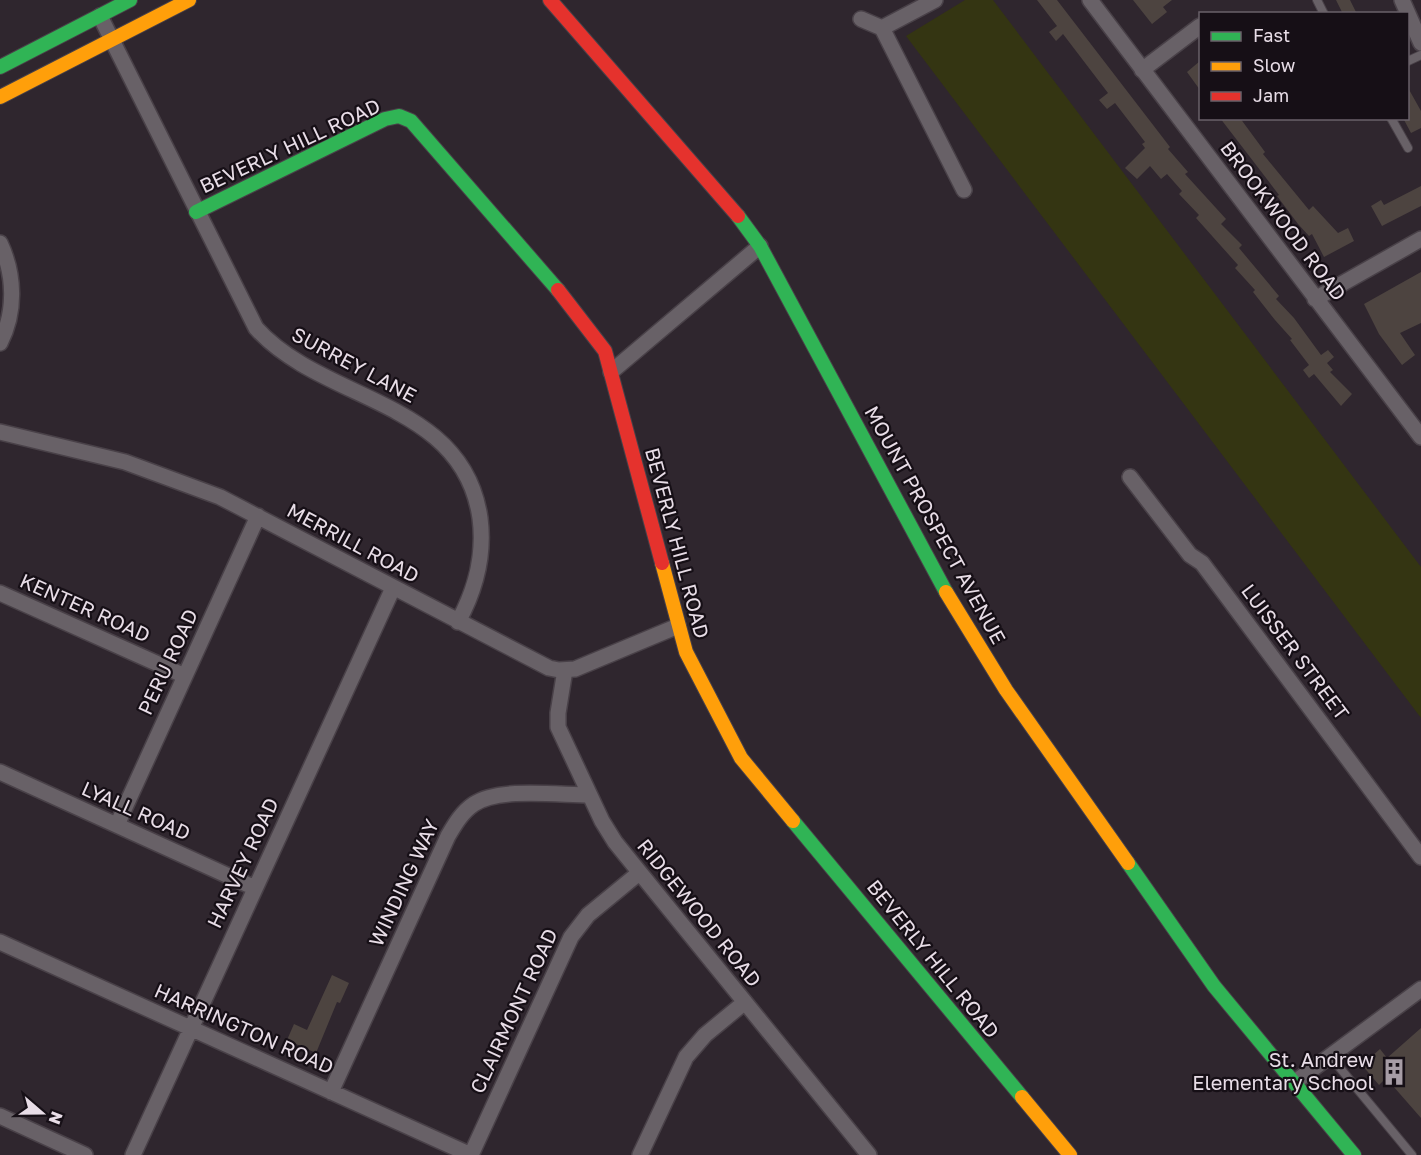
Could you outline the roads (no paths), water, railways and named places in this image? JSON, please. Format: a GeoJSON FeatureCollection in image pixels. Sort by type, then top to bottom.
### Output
{"type":"FeatureCollection","features":[{"type":"Feature","properties":{"kind":"street"},"geometry":{"type":"LineString","coordinates":[[0,97],[189,0]]}},
{"type":"Feature","properties":{"kind":"street","name":"MOUNT PROSPECT AVENUE"},"geometry":{"type":"LineString","coordinates":[[550,0],[739,218],[760,246],[955,609],[987,659],[1187,950],[1238,1016],[1354,1155]]}},
{"type":"Feature","properties":{"kind":"street"},"geometry":{"type":"LineString","coordinates":[[882,27],[935,0]]}},
{"type":"Feature","properties":{"kind":"street","name":"BROOKWOOD ROAD"},"geometry":{"type":"LineString","coordinates":[[1090,0],[1421,437]]}},
{"type":"Feature","properties":{"kind":"street"},"geometry":{"type":"LineString","coordinates":[[0,67],[123,2],[134,28]]}},
{"type":"Feature","properties":{"kind":"street","name":"SURREY LANE"},"geometry":{"type":"LineString","coordinates":[[100,15],[246,312],[267,340],[300,363],[405,416],[454,454],[476,498],[483,542],[472,597],[458,622]]}},
{"type":"Feature","properties":{"kind":"street"},"geometry":{"type":"LineString","coordinates":[[1409,16],[1421,43]]}},
{"type":"Feature","properties":{"kind":"street"},"geometry":{"type":"LineString","coordinates":[[861,19],[882,27],[964,190]]}},
{"type":"Feature","properties":{"kind":"street"},"geometry":{"type":"LineString","coordinates":[[1142,70],[1199,27]]}},
{"type":"Feature","properties":{"kind":"street","name":"BEVERLY HILL ROAD"},"geometry":{"type":"LineString","coordinates":[[196,212],[385,119],[399,116],[411,121],[576,311],[598,340],[611,372],[686,652],[741,758],[1070,1155]]}},
{"type":"Feature","properties":{"kind":"street"},"geometry":{"type":"LineString","coordinates":[[1315,299],[1421,240]]}},
{"type":"Feature","properties":{"kind":"street"},"geometry":{"type":"LineString","coordinates":[[0,243],[10,274],[12,292],[7,329],[0,343]]}},
{"type":"Feature","properties":{"kind":"street"},"geometry":{"type":"LineString","coordinates":[[611,372],[760,246]]}},
{"type":"Feature","properties":{"kind":"street","name":"MERRILL ROAD"},"geometry":{"type":"LineString","coordinates":[[0,432],[125,462],[220,497],[536,663],[565,670]]}},
{"type":"Feature","properties":{"kind":"street","name":"LUISSER STREET"},"geometry":{"type":"LineString","coordinates":[[1130,477],[1190,555],[1202,563],[1421,857]]}},
{"type":"Feature","properties":{"kind":"street","name":"PERU ROAD"},"geometry":{"type":"LineString","coordinates":[[117,825],[258,516]]}},
{"type":"Feature","properties":{"kind":"street","name":"HARVEY ROAD"},"geometry":{"type":"LineString","coordinates":[[133,1155],[393,588]]}},
{"type":"Feature","properties":{"kind":"street","name":"KENTER ROAD"},"geometry":{"type":"LineString","coordinates":[[0,593],[185,676]]}},
{"type":"Feature","properties":{"kind":"street"},"geometry":{"type":"LineString","coordinates":[[565,670],[599,660],[678,626]]}},
{"type":"Feature","properties":{"kind":"street","name":"RIDGEWOOD ROAD"},"geometry":{"type":"LineString","coordinates":[[565,670],[558,727],[589,795],[615,842],[869,1155]]}},
{"type":"Feature","properties":{"kind":"street","name":"LYALL ROAD"},"geometry":{"type":"LineString","coordinates":[[0,772],[255,888]]}},
{"type":"Feature","properties":{"kind":"street","name":"WINDING WAY"},"geometry":{"type":"LineString","coordinates":[[331,1092],[448,836],[464,812],[476,802],[492,797],[589,795]]}},
{"type":"Feature","properties":{"kind":"street","name":"CLAIRMONT ROAD"},"geometry":{"type":"LineString","coordinates":[[471,1155],[571,937],[588,915],[639,873]]}},
{"type":"Feature","properties":{"kind":"street","name":"HARRINGTON ROAD"},"geometry":{"type":"LineString","coordinates":[[0,942],[471,1155]]}},
{"type":"Feature","properties":{"kind":"street"},"geometry":{"type":"LineString","coordinates":[[1295,1082],[1421,989]]}},
{"type":"Feature","properties":{"kind":"street"},"geometry":{"type":"LineString","coordinates":[[640,1155],[686,1057],[705,1035],[745,1002]]}},
{"type":"Feature","properties":{"kind":"street"},"geometry":{"type":"LineString","coordinates":[[0,1116],[85,1155]]}},
{"type":"Feature","properties":{"kind":"lane"},"geometry":{"type":"LineString","coordinates":[[1392,120],[1408,148]]}},
{"type":"Feature","properties":{"kind":"lane"},"geometry":{"type":"LineString","coordinates":[[1330,1056],[1412,1155]]}},
{"type":"Feature","properties":{"kind":"place","name":"St. Andrew Elementary School"},"geometry":{"type":"Point","coordinates":[1394,1072]}}]}
